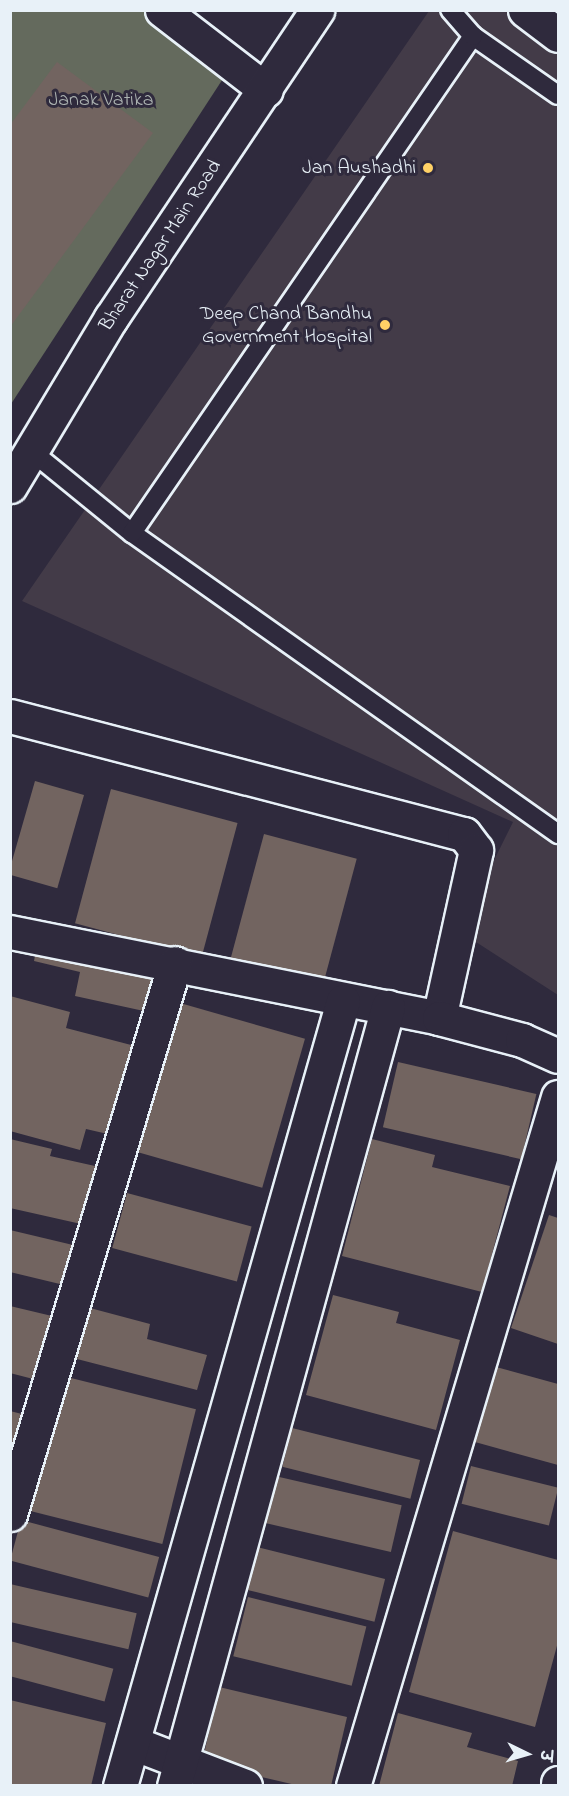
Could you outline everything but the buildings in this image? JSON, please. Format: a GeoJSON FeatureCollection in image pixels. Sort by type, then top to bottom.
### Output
{"type":"FeatureCollection","features":[{"type":"Feature","properties":{"kind":"street"},"geometry":{"type":"LineString","coordinates":[[162,10],[197,21],[266,90]]}},
{"type":"Feature","properties":{"kind":"street","name":"Bharat Nagar Main Road"},"geometry":{"type":"LineString","coordinates":[[10,486],[111,318],[266,90],[317,10]]}},
{"type":"Feature","properties":{"kind":"street"},"geometry":{"type":"LineString","coordinates":[[525,10],[558,35]]}},
{"type":"Feature","properties":{"kind":"street"},"geometry":{"type":"LineString","coordinates":[[10,716],[464,834],[472,840],[476,850],[439,1018]]}},
{"type":"Feature","properties":{"kind":"street"},"geometry":{"type":"LineString","coordinates":[[10,932],[175,963],[343,1001],[388,1007],[439,1018],[522,1040],[558,1056]]}},
{"type":"Feature","properties":{"kind":"street"},"geometry":{"type":"LineString","coordinates":[[10,1514],[175,963]]}},
{"type":"Feature","properties":{"kind":"street"},"geometry":{"type":"LineString","coordinates":[[120,1785],[343,1001]]}},
{"type":"Feature","properties":{"kind":"street"},"geometry":{"type":"LineString","coordinates":[[178,1774],[388,1007]]}},
{"type":"Feature","properties":{"kind":"street"},"geometry":{"type":"LineString","coordinates":[[353,1785],[558,1097]]}},
{"type":"Feature","properties":{"kind":"street"},"geometry":{"type":"LineString","coordinates":[[133,1743],[178,1774],[245,1785]]}},
{"type":"Feature","properties":{"kind":"lane"},"geometry":{"type":"LineString","coordinates":[[450,10],[473,36],[558,95]]}},
{"type":"Feature","properties":{"kind":"lane"},"geometry":{"type":"LineString","coordinates":[[132,533],[473,36]]}},
{"type":"Feature","properties":{"kind":"lane"},"geometry":{"type":"LineString","coordinates":[[31,451],[132,533],[558,834]]}},
{"type":"Feature","properties":{"kind":"shaded area","name":"Deep Chand Bandhu Government Hospital"},"geometry":{"type":"Polygon","coordinates":[[[429,11],[509,11],[558,48],[558,995],[459,931],[513,822],[22,601],[429,11]]]}},
{"type":"Feature","properties":{"kind":"green space","name":"Janak Vatika"},"geometry":{"type":"Polygon","coordinates":[[[11,11],[151,11],[228,71],[11,404],[11,11]]]}},
{"type":"Feature","properties":{"kind":"place","name":"Jan Aushadhi"},"geometry":{"type":"Point","coordinates":[428,168]}},
{"type":"Feature","properties":{"kind":"place","name":"Deep Chand Bandhu Government Hospital"},"geometry":{"type":"Point","coordinates":[385,325]}}]}
